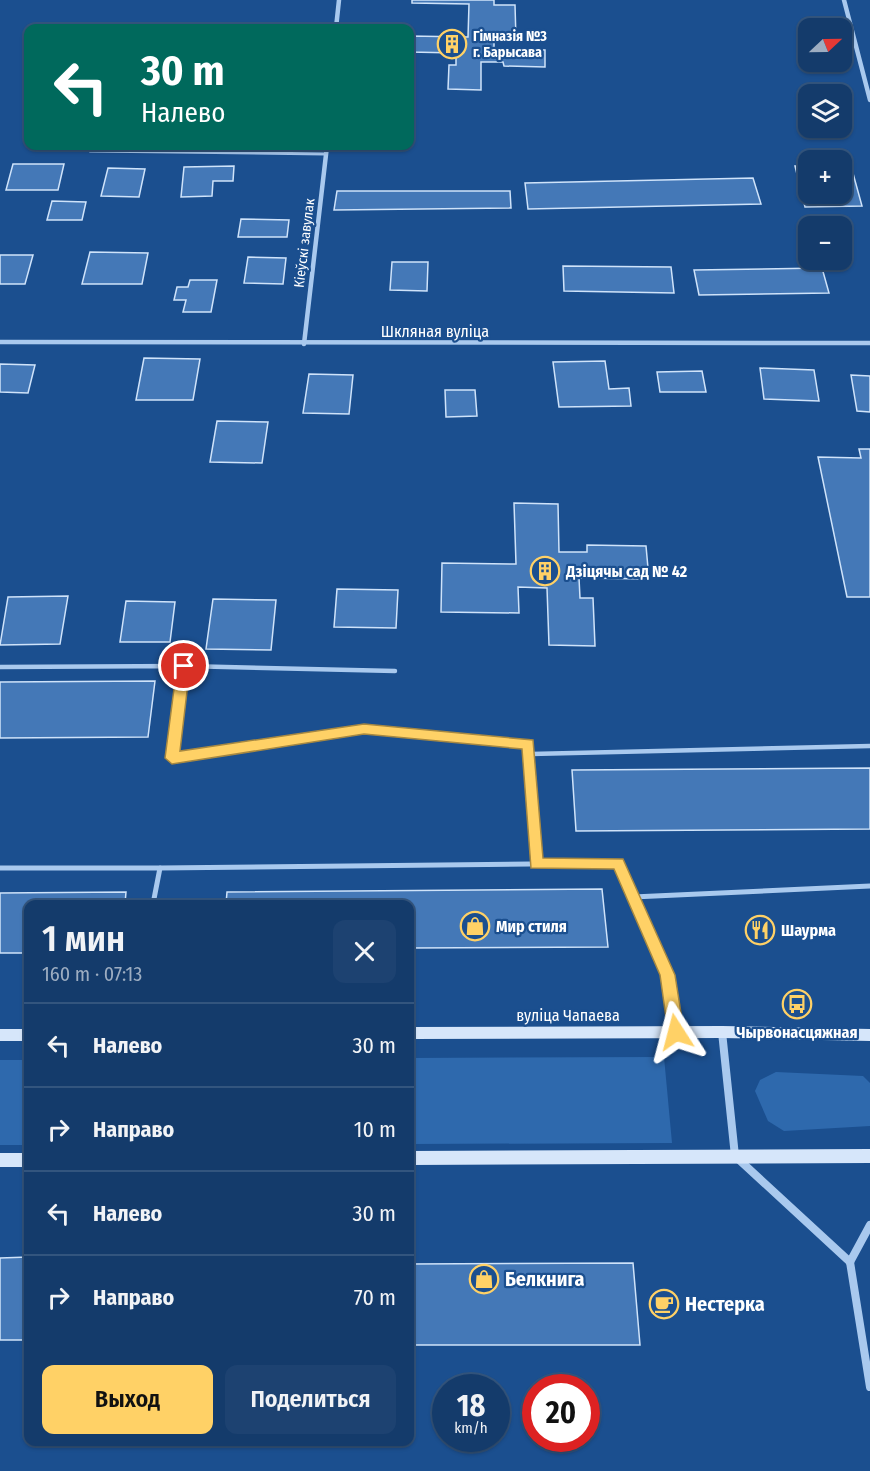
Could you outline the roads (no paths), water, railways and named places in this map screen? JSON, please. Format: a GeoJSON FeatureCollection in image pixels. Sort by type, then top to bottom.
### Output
{"type":"FeatureCollection","features":[{"type":"Feature","properties":{"kind":"main road","name":"вуліца Чапаева"},"geometry":{"type":"LineString","coordinates":[[414,1033],[722,1032],[870,1035]]}},
{"type":"Feature","properties":{"kind":"main road"},"geometry":{"type":"LineString","coordinates":[[0,1035],[24,1035]]}},
{"type":"Feature","properties":{"kind":"main road"},"geometry":{"type":"LineString","coordinates":[[414,1158],[870,1156]]}},
{"type":"Feature","properties":{"kind":"main road"},"geometry":{"type":"LineString","coordinates":[[0,1160],[24,1160]]}},
{"type":"Feature","properties":{"kind":"street"},"geometry":{"type":"LineString","coordinates":[[336,24],[339,0]]}},
{"type":"Feature","properties":{"kind":"street"},"geometry":{"type":"LineString","coordinates":[[844,0],[870,100]]}},
{"type":"Feature","properties":{"kind":"street","name":"Кіеўскі завулак"},"geometry":{"type":"LineString","coordinates":[[304,344],[326,150]]}},
{"type":"Feature","properties":{"kind":"street","name":"Шкляная вуліца"},"geometry":{"type":"LineString","coordinates":[[0,342],[870,343]]}},
{"type":"Feature","properties":{"kind":"street"},"geometry":{"type":"LineString","coordinates":[[172,758],[184,666]]}},
{"type":"Feature","properties":{"kind":"street"},"geometry":{"type":"LineString","coordinates":[[722,1032],[735,1156],[850,1262]]}},
{"type":"Feature","properties":{"kind":"street"},"geometry":{"type":"LineString","coordinates":[[870,1225],[850,1262],[870,1387]]}},
{"type":"Feature","properties":{"kind":"lane"},"geometry":{"type":"LineString","coordinates":[[90,150],[326,154]]}},
{"type":"Feature","properties":{"kind":"lane"},"geometry":{"type":"LineString","coordinates":[[0,667],[184,666],[395,670]]}},
{"type":"Feature","properties":{"kind":"lane"},"geometry":{"type":"LineString","coordinates":[[172,758],[364,729],[529,744],[536,864]]}},
{"type":"Feature","properties":{"kind":"lane"},"geometry":{"type":"LineString","coordinates":[[531,754],[870,746]]}},
{"type":"Feature","properties":{"kind":"lane"},"geometry":{"type":"LineString","coordinates":[[0,868],[618,863],[668,975],[676,1032]]}},
{"type":"Feature","properties":{"kind":"lane"},"geometry":{"type":"LineString","coordinates":[[154,900],[160,868]]}},
{"type":"Feature","properties":{"kind":"lane"},"geometry":{"type":"LineString","coordinates":[[633,897],[870,886]]}},
{"type":"Feature","properties":{"kind":"place","name":"Гімназія №3 г. Барысава"},"geometry":{"type":"Point","coordinates":[452,44]}},
{"type":"Feature","properties":{"kind":"place","name":"Дзіцячы сад № 42"},"geometry":{"type":"Point","coordinates":[545,571]}},
{"type":"Feature","properties":{"kind":"place","name":"Мир стиля"},"geometry":{"type":"Point","coordinates":[475,926]}},
{"type":"Feature","properties":{"kind":"place","name":"Шаурма"},"geometry":{"type":"Point","coordinates":[760,930]}},
{"type":"Feature","properties":{"kind":"place","name":"Чырвонасцяжная"},"geometry":{"type":"Point","coordinates":[797,1004]}},
{"type":"Feature","properties":{"kind":"place","name":"Белкнига"},"geometry":{"type":"Point","coordinates":[484,1279]}},
{"type":"Feature","properties":{"kind":"place","name":"Нестерка"},"geometry":{"type":"Point","coordinates":[664,1304]}}]}
